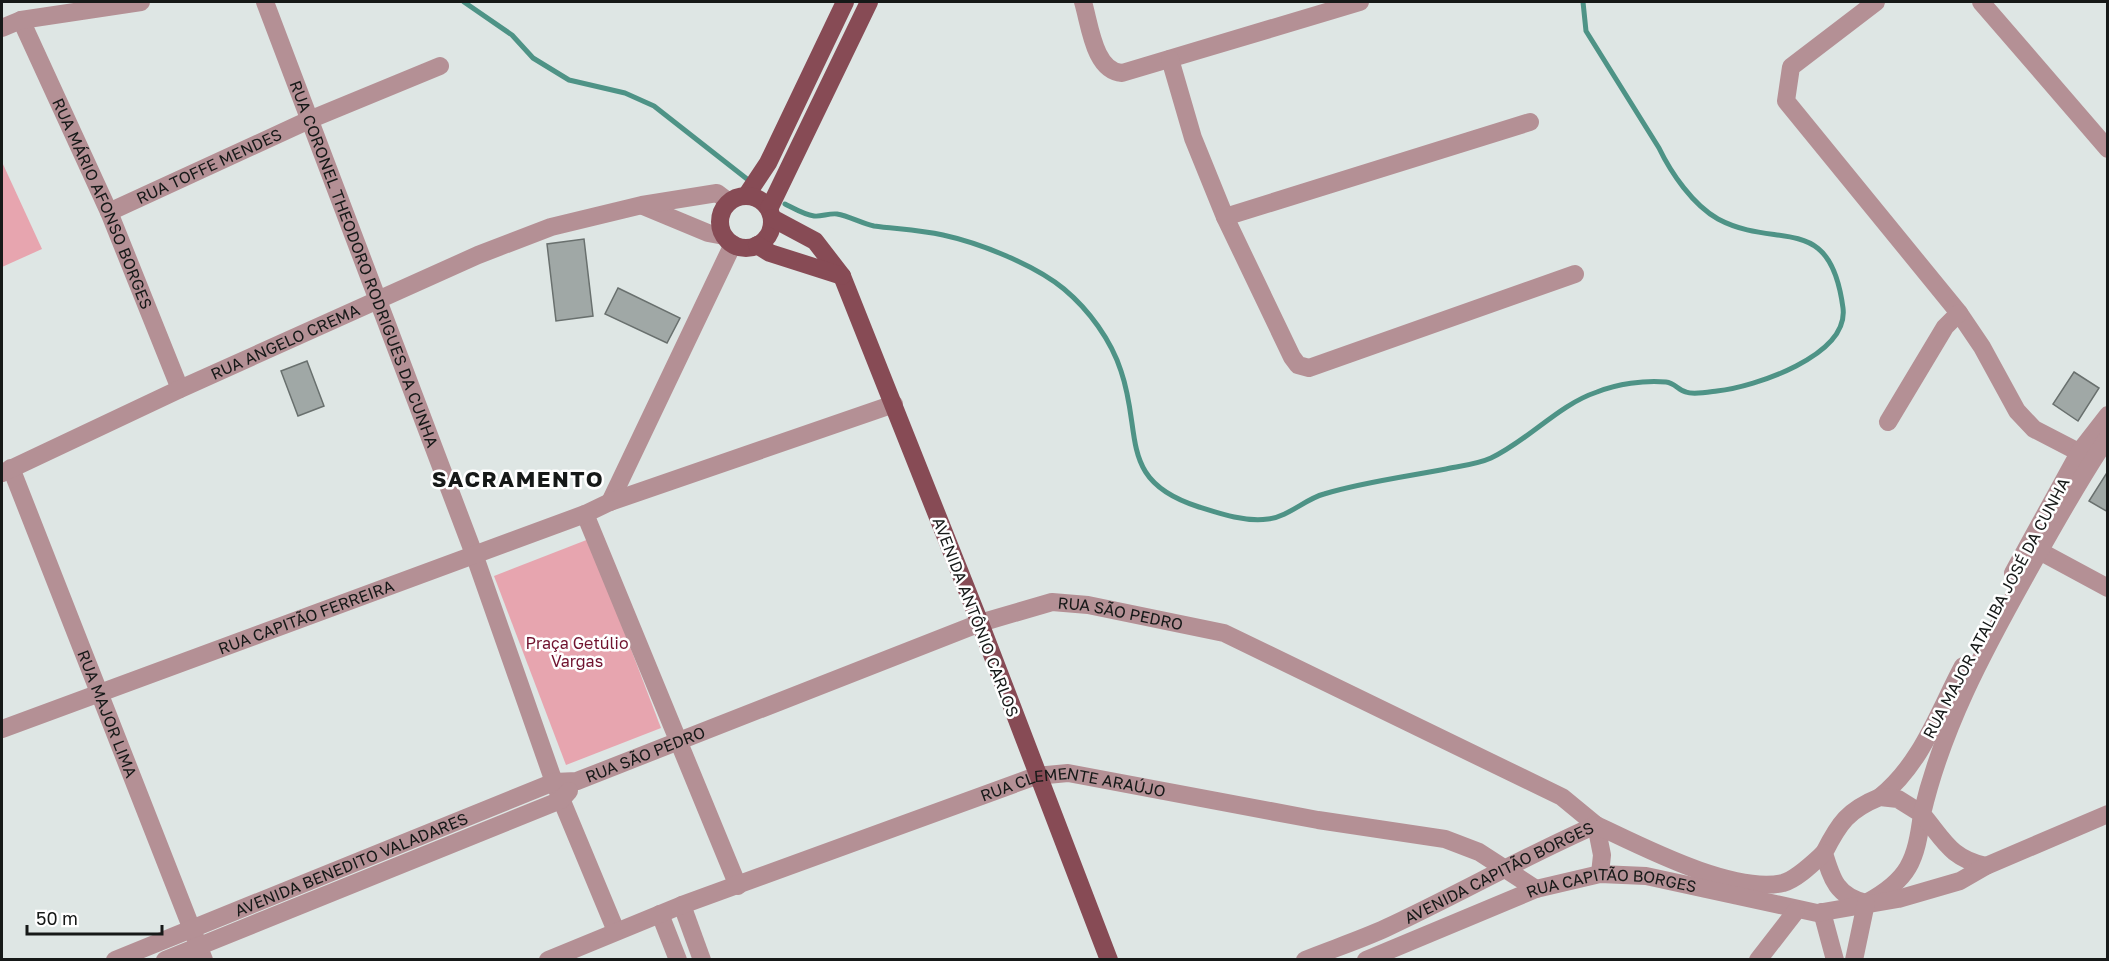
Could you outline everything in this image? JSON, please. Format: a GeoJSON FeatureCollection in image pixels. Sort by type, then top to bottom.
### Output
{"type":"FeatureCollection","features":[{"type":"Feature","properties":{"kind":"main road"},"geometry":{"type":"LineString","coordinates":[[845,2],[768,163],[738,199],[724,207],[720,222],[729,240],[741,248],[757,245],[769,234],[771,214],[868,2]]}},
{"type":"Feature","properties":{"kind":"main road"},"geometry":{"type":"LineString","coordinates":[[738,199],[759,199],[771,214]]}},
{"type":"Feature","properties":{"kind":"main road","name":"AVENIDA ANTÔNIO CARLOS"},"geometry":{"type":"LineString","coordinates":[[771,214],[816,241],[842,276],[980,623],[1036,776],[1109,960]]}},
{"type":"Feature","properties":{"kind":"main road"},"geometry":{"type":"LineString","coordinates":[[757,245],[770,253],[842,276]]}},
{"type":"Feature","properties":{"kind":"street"},"geometry":{"type":"LineString","coordinates":[[2,28],[21,20],[141,2]]}},
{"type":"Feature","properties":{"kind":"street","name":"RUA CORONEL THEODORO RODRIGUES DA CUNHA"},"geometry":{"type":"LineString","coordinates":[[265,2],[474,554],[554,782],[616,931]]}},
{"type":"Feature","properties":{"kind":"street"},"geometry":{"type":"LineString","coordinates":[[1083,2],[1102,63],[1107,69],[1122,73],[1360,2]]}},
{"type":"Feature","properties":{"kind":"street"},"geometry":{"type":"LineString","coordinates":[[1876,2],[1791,67],[1786,101],[1959,313],[1982,347],[2017,411],[2034,429],[2086,455]]}},
{"type":"Feature","properties":{"kind":"street"},"geometry":{"type":"LineString","coordinates":[[1981,2],[2108,149]]}},
{"type":"Feature","properties":{"kind":"street","name":"RUA MÁRIO AFONSO BORGES"},"geometry":{"type":"LineString","coordinates":[[21,20],[109,212],[180,389]]}},
{"type":"Feature","properties":{"kind":"street"},"geometry":{"type":"LineString","coordinates":[[1170,59],[1193,138],[1226,217],[1292,357],[1298,365],[1309,368],[1575,274]]}},
{"type":"Feature","properties":{"kind":"street","name":"RUA TOFFE MENDES"},"geometry":{"type":"LineString","coordinates":[[109,212],[309,120],[440,66]]}},
{"type":"Feature","properties":{"kind":"street"},"geometry":{"type":"LineString","coordinates":[[1226,217],[1530,122]]}},
{"type":"Feature","properties":{"kind":"street","name":"RUA ANGELO CREMA"},"geometry":{"type":"LineString","coordinates":[[6,471],[378,298],[478,255],[551,227],[642,205],[717,194],[738,199]]}},
{"type":"Feature","properties":{"kind":"street"},"geometry":{"type":"LineString","coordinates":[[610,502],[729,240],[642,205]]}},
{"type":"Feature","properties":{"kind":"street"},"geometry":{"type":"LineString","coordinates":[[1888,422],[1945,327],[1959,313]]}},
{"type":"Feature","properties":{"kind":"street","name":"RUA CAPITÃO FERREIRA"},"geometry":{"type":"LineString","coordinates":[[2,729],[585,514],[610,502],[894,404]]}},
{"type":"Feature","properties":{"kind":"street","name":"RUA MAJOR ATALIBA JOSÉ DA CUNHA"},"geometry":{"type":"LineString","coordinates":[[1880,797],[1900,781],[1921,750],[1947,695],[2034,548],[2108,415]]}},
{"type":"Feature","properties":{"kind":"street","name":"RUA MAJOR ATALIBA JOSÉ DA CUNHA"},"geometry":{"type":"LineString","coordinates":[[2086,455],[2108,437]]}},
{"type":"Feature","properties":{"kind":"street","name":"RUA MAJOR LIMA"},"geometry":{"type":"LineString","coordinates":[[6,471],[99,693],[201,953]]}},
{"type":"Feature","properties":{"kind":"street"},"geometry":{"type":"LineString","coordinates":[[585,514],[738,886]]}},
{"type":"Feature","properties":{"kind":"street"},"geometry":{"type":"LineString","coordinates":[[2034,548],[2108,588]]}},
{"type":"Feature","properties":{"kind":"street","name":"RUA MAJOR ATALIBA JOSÉ DA CUNHA"},"geometry":{"type":"LineString","coordinates":[[1922,814],[1938,756],[1959,700],[2034,548]]}},
{"type":"Feature","properties":{"kind":"street","name":"RUA SÃO PEDRO"},"geometry":{"type":"LineString","coordinates":[[554,782],[578,781],[980,623],[1052,602],[1088,605],[1224,633],[1562,797],[1596,825]]}},
{"type":"Feature","properties":{"kind":"street","name":"RUA CLEMENTE ARAÚJO"},"geometry":{"type":"LineString","coordinates":[[548,960],[682,905],[1036,776],[1068,773],[1318,820],[1445,839],[1479,852],[1536,889]]}},
{"type":"Feature","properties":{"kind":"street","name":"RUA SÃO PEDRO"},"geometry":{"type":"LineString","coordinates":[[561,800],[578,781]]}},
{"type":"Feature","properties":{"kind":"street","name":"AVENIDA BENEDITO VALADARES"},"geometry":{"type":"LineString","coordinates":[[115,960],[554,782]]}},
{"type":"Feature","properties":{"kind":"street"},"geometry":{"type":"LineString","coordinates":[[1922,814],[1913,863],[1882,895],[1866,903],[1849,899],[1839,889],[1824,854],[1843,819],[1859,805],[1880,797],[1898,799],[1922,814],[1942,840],[1966,862],[1986,866]]}},
{"type":"Feature","properties":{"kind":"street","name":"AVENIDA BENEDITO VALADARES"},"geometry":{"type":"LineString","coordinates":[[165,960],[201,953],[561,800]]}},
{"type":"Feature","properties":{"kind":"street","name":"RUA CAPITÃO BORGES"},"geometry":{"type":"LineString","coordinates":[[1366,960],[1536,889],[1600,874],[1646,876],[1796,911],[1822,912],[1898,899],[1960,881],[1986,866],[2108,814]]}},
{"type":"Feature","properties":{"kind":"street"},"geometry":{"type":"LineString","coordinates":[[1596,825],[1602,855],[1600,874]]}},
{"type":"Feature","properties":{"kind":"street","name":"AVENIDA CAPITÃO BORGES"},"geometry":{"type":"LineString","coordinates":[[1305,960],[1383,929],[1507,870],[1540,850],[1596,825],[1691,867],[1724,878],[1760,884],[1785,882],[1824,854]]}},
{"type":"Feature","properties":{"kind":"street"},"geometry":{"type":"LineString","coordinates":[[1854,960],[1866,903]]}},
{"type":"Feature","properties":{"kind":"street"},"geometry":{"type":"LineString","coordinates":[[682,905],[702,960]]}},
{"type":"Feature","properties":{"kind":"street"},"geometry":{"type":"LineString","coordinates":[[1758,960],[1796,911]]}},
{"type":"Feature","properties":{"kind":"street"},"geometry":{"type":"LineString","coordinates":[[1822,912],[1835,960]]}},
{"type":"Feature","properties":{"kind":"street"},"geometry":{"type":"LineString","coordinates":[[660,914],[678,960]]}},
{"type":"Feature","properties":{"kind":"green space"},"geometry":{"type":"Polygon","coordinates":[[[2,162],[42,249],[2,267],[2,162]]]}},
{"type":"Feature","properties":{"kind":"green space","name":"Praça Getúlio Vargas"},"geometry":{"type":"Polygon","coordinates":[[[589,539],[661,728],[566,765],[494,576],[589,539]]]}},
{"type":"Feature","properties":{"kind":"building"},"geometry":{"type":"Polygon","coordinates":[[[584,239],[593,316],[556,321],[547,244],[584,239]]]}},
{"type":"Feature","properties":{"kind":"building"},"geometry":{"type":"Polygon","coordinates":[[[618,288],[680,318],[667,343],[605,314],[618,288]]]}},
{"type":"Feature","properties":{"kind":"building"},"geometry":{"type":"Polygon","coordinates":[[[307,361],[324,406],[298,416],[281,371],[307,361]]]}},
{"type":"Feature","properties":{"kind":"building"},"geometry":{"type":"Polygon","coordinates":[[[2074,372],[2099,388],[2078,421],[2053,404],[2074,372]]]}},
{"type":"Feature","properties":{"kind":"building"},"geometry":{"type":"Polygon","coordinates":[[[2108,471],[2108,512],[2089,501],[2108,471]]]}},
{"type":"Feature","properties":{"kind":"waterway"},"geometry":{"type":"LineString","coordinates":[[464,2],[512,35],[533,58],[569,80],[625,93],[654,106],[747,179]]}},
{"type":"Feature","properties":{"kind":"waterway"},"geometry":{"type":"LineString","coordinates":[[785,204],[810,215],[837,214],[874,226],[926,232],[958,239],[1023,263],[1052,280],[1082,306],[1098,326],[1117,359],[1127,394],[1138,453],[1144,469],[1155,484],[1173,496],[1233,517],[1275,518],[1317,496],[1369,483],[1486,460],[1505,451],[1569,405],[1613,387],[1640,382],[1666,382],[1683,391],[1697,393],[1733,388],[1775,376],[1816,354],[1831,341],[1841,325],[1843,308],[1836,277],[1826,257],[1814,245],[1798,239],[1740,228],[1718,219],[1700,206],[1684,188],[1586,31],[1583,2]]}},
{"type":"Feature","properties":{"kind":"district","name":"SACRAMENTO"},"geometry":{"type":"Point","coordinates":[518,478]}}]}
